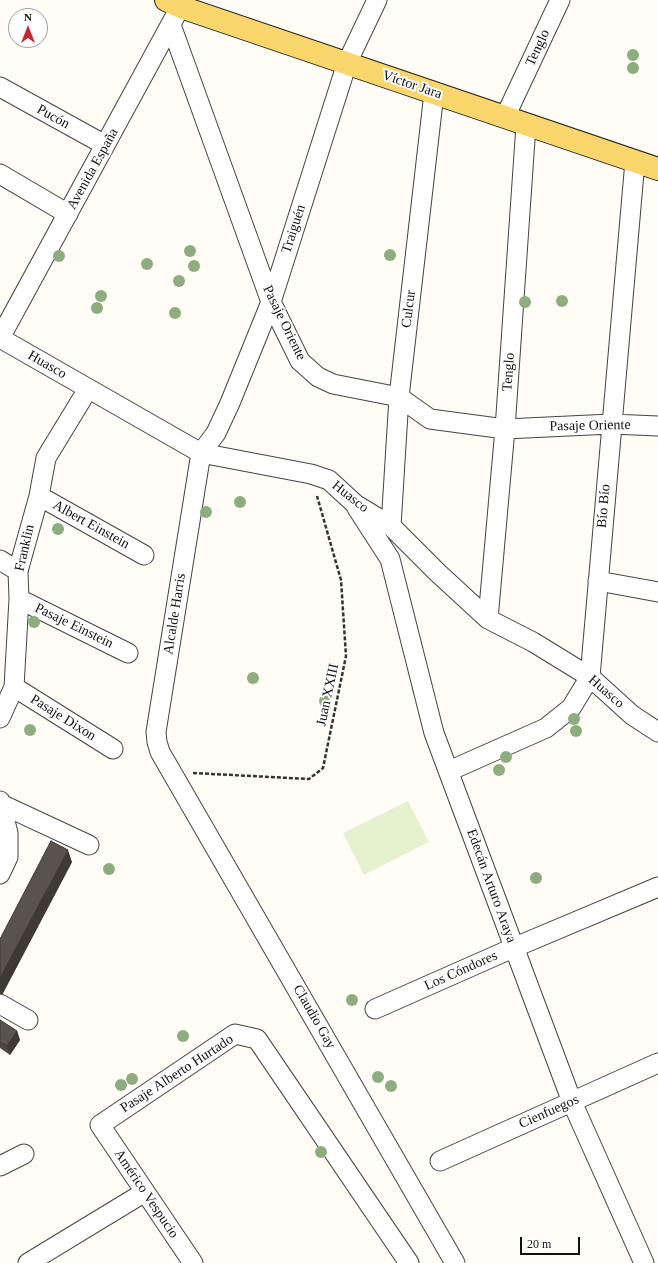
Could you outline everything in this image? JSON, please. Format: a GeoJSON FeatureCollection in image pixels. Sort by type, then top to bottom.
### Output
{"type":"FeatureCollection","features":[{"type":"Feature","properties":{"kind":"main road","name":"Víctor Jara"},"geometry":{"type":"LineString","coordinates":[[176,8],[347,63],[658,169]]}},
{"type":"Feature","properties":{"kind":"street","name":"Traiguén"},"geometry":{"type":"LineString","coordinates":[[201,454],[216,433],[230,403],[271,302],[347,63],[377,0]]}},
{"type":"Feature","properties":{"kind":"street","name":"Tenglo"},"geometry":{"type":"LineString","coordinates":[[505,117],[560,0]]}},
{"type":"Feature","properties":{"kind":"street","name":"Avenida España"},"geometry":{"type":"LineString","coordinates":[[0,338],[105,146],[176,8]]}},
{"type":"Feature","properties":{"kind":"street","name":"Pasaje Oriente"},"geometry":{"type":"LineString","coordinates":[[176,8],[271,302],[300,361],[318,377],[333,384],[399,397],[430,419],[505,429],[611,424],[658,426]]}},
{"type":"Feature","properties":{"kind":"street","name":"Pucón"},"geometry":{"type":"LineString","coordinates":[[0,87],[105,146]]}},
{"type":"Feature","properties":{"kind":"street","name":"Culcur"},"geometry":{"type":"LineString","coordinates":[[391,526],[399,397],[434,93]]}},
{"type":"Feature","properties":{"kind":"street","name":"Tenglo"},"geometry":{"type":"LineString","coordinates":[[488,619],[505,429],[526,125]]}},
{"type":"Feature","properties":{"kind":"street","name":"Bío Bío"},"geometry":{"type":"LineString","coordinates":[[449,771],[546,728],[571,708],[590,677],[635,161]]}},
{"type":"Feature","properties":{"kind":"street"},"geometry":{"type":"LineString","coordinates":[[0,174],[68,214]]}},
{"type":"Feature","properties":{"kind":"street","name":"Huasco"},"geometry":{"type":"LineString","coordinates":[[0,338],[201,454],[311,474],[328,480],[355,504],[391,526],[438,573],[488,619],[533,642],[590,677],[632,715],[658,732]]}},
{"type":"Feature","properties":{"kind":"street","name":"Franklin"},"geometry":{"type":"LineString","coordinates":[[0,718],[14,687],[19,599],[18,571],[39,496],[46,458],[88,389]]}},
{"type":"Feature","properties":{"kind":"street","name":"Alcalde Harris"},"geometry":{"type":"LineString","coordinates":[[172,771],[159,747],[156,732],[201,454]]}},
{"type":"Feature","properties":{"kind":"street","name":"Albert Einstein"},"geometry":{"type":"LineString","coordinates":[[39,496],[144,555]]}},
{"type":"Feature","properties":{"kind":"street","name":"Edecán Arturo Araya"},"geometry":{"type":"LineString","coordinates":[[355,504],[390,559],[434,733],[513,948],[572,1102],[644,1263]]}},
{"type":"Feature","properties":{"kind":"street"},"geometry":{"type":"LineString","coordinates":[[0,560],[18,571]]}},
{"type":"Feature","properties":{"kind":"street"},"geometry":{"type":"LineString","coordinates":[[598,581],[658,592]]}},
{"type":"Feature","properties":{"kind":"street","name":"Pasaje Einstein"},"geometry":{"type":"LineString","coordinates":[[19,599],[128,653]]}},
{"type":"Feature","properties":{"kind":"street","name":"Pasaje Dixon"},"geometry":{"type":"LineString","coordinates":[[14,687],[113,749]]}},
{"type":"Feature","properties":{"kind":"street","name":"Claudio Gay"},"geometry":{"type":"LineString","coordinates":[[172,771],[455,1263]]}},
{"type":"Feature","properties":{"kind":"street"},"geometry":{"type":"LineString","coordinates":[[1,803],[88,845]]}},
{"type":"Feature","properties":{"kind":"street"},"geometry":{"type":"LineString","coordinates":[[0,874],[8,857],[8,833],[1,803]]}},
{"type":"Feature","properties":{"kind":"street","name":"Los Cóndores"},"geometry":{"type":"LineString","coordinates":[[375,1009],[513,948],[658,888]]}},
{"type":"Feature","properties":{"kind":"street"},"geometry":{"type":"LineString","coordinates":[[0,1004],[28,1020]]}},
{"type":"Feature","properties":{"kind":"street","name":"Pasaje Alberto Hurtado"},"geometry":{"type":"LineString","coordinates":[[100,1125],[234,1034],[258,1039],[409,1263]]}},
{"type":"Feature","properties":{"kind":"street","name":"Cienfuegos"},"geometry":{"type":"LineString","coordinates":[[440,1161],[658,1063]]}},
{"type":"Feature","properties":{"kind":"street","name":"Américo Vespucio"},"geometry":{"type":"LineString","coordinates":[[100,1125],[193,1263]]}},
{"type":"Feature","properties":{"kind":"street"},"geometry":{"type":"LineString","coordinates":[[0,1166],[24,1154]]}},
{"type":"Feature","properties":{"kind":"street"},"geometry":{"type":"LineString","coordinates":[[28,1263],[145,1192]]}},
{"type":"Feature","properties":{"kind":"street"},"geometry":{"type":"LineString","coordinates":[[653,1263],[658,1261]]}},
{"type":"Feature","properties":{"kind":"path","name":"Juan XXIII"},"geometry":{"type":"LineString","coordinates":[[172,771],[309,779],[323,768],[346,656],[341,580],[311,474]]}},
{"type":"Feature","properties":{"kind":"green space"},"geometry":{"type":"Polygon","coordinates":[[[408,801],[429,842],[364,875],[343,833],[408,801]]]}},
{"type":"Feature","properties":{"kind":"building"},"geometry":{"type":"Polygon","coordinates":[[[51,841],[68,850],[0,978],[0,939],[51,841]]]}},
{"type":"Feature","properties":{"kind":"building"},"geometry":{"type":"Polygon","coordinates":[[[0,1020],[17,1031],[7,1046],[0,1042],[0,1020]]]}}]}
